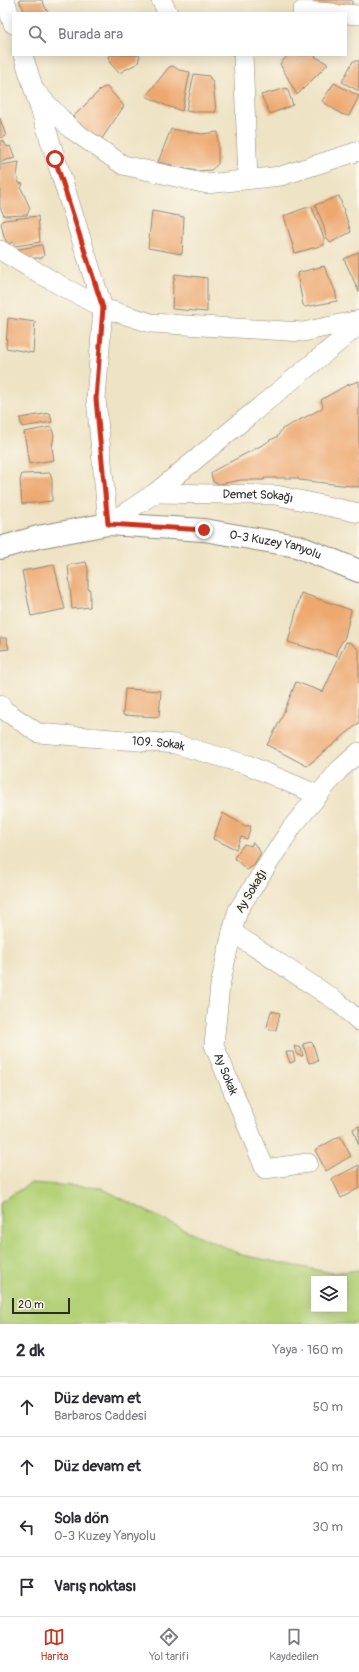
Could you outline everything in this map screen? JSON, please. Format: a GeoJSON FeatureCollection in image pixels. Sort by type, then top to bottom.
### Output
{"type":"FeatureCollection","features":[{"type":"Feature","properties":{"kind":"main road","name":"O-3 Kuzey Yanyolu"},"geometry":{"type":"LineString","coordinates":[[0,548],[38,537],[108,524],[204,530],[297,546],[359,571]]}},
{"type":"Feature","properties":{"kind":"street"},"geometry":{"type":"LineString","coordinates":[[5,0],[12,21]]}},
{"type":"Feature","properties":{"kind":"street"},"geometry":{"type":"LineString","coordinates":[[161,0],[167,12]]}},
{"type":"Feature","properties":{"kind":"street"},"geometry":{"type":"LineString","coordinates":[[302,8],[327,12]]}},
{"type":"Feature","properties":{"kind":"street"},"geometry":{"type":"LineString","coordinates":[[347,14],[359,15]]}},
{"type":"Feature","properties":{"kind":"street"},"geometry":{"type":"LineString","coordinates":[[22,56],[103,308],[96,399],[108,524],[155,493],[359,325]]}},
{"type":"Feature","properties":{"kind":"street"},"geometry":{"type":"LineString","coordinates":[[243,56],[248,179]]}},
{"type":"Feature","properties":{"kind":"street"},"geometry":{"type":"LineString","coordinates":[[33,89],[72,129],[123,165],[207,184],[281,176],[359,150]]}},
{"type":"Feature","properties":{"kind":"street"},"geometry":{"type":"LineString","coordinates":[[0,250],[22,264],[103,308],[151,323],[303,332],[359,320]]}},
{"type":"Feature","properties":{"kind":"street"},"geometry":{"type":"LineString","coordinates":[[0,259],[22,264]]}},
{"type":"Feature","properties":{"kind":"street","name":"Demet Sokağı"},"geometry":{"type":"LineString","coordinates":[[155,493],[276,495],[359,513]]}},
{"type":"Feature","properties":{"kind":"street","name":"109. Sokak"},"geometry":{"type":"LineString","coordinates":[[0,704],[4,710],[38,733],[175,744],[248,765],[318,795]]}},
{"type":"Feature","properties":{"kind":"street","name":"Ay Sokağı"},"geometry":{"type":"LineString","coordinates":[[232,932],[238,910],[292,827],[339,770],[359,752]]}},
{"type":"Feature","properties":{"kind":"street"},"geometry":{"type":"LineString","coordinates":[[232,932],[338,1002],[359,1021]]}},
{"type":"Feature","properties":{"kind":"street","name":"Ay Sokak"},"geometry":{"type":"LineString","coordinates":[[232,932],[220,985],[214,1045],[265,1169],[308,1164]]}},
{"type":"Feature","properties":{"kind":"green space"},"geometry":{"type":"Polygon","coordinates":[[[31,1183],[101,1188],[166,1221],[242,1255],[332,1273],[359,1270],[359,1324],[0,1324],[0,1202],[31,1183]]]}},
{"type":"Feature","properties":{"kind":"building"},"geometry":{"type":"Polygon","coordinates":[[[19,0],[42,0],[48,12],[25,12],[19,0]]]}},
{"type":"Feature","properties":{"kind":"building"},"geometry":{"type":"Polygon","coordinates":[[[315,0],[352,0],[352,12],[315,8],[315,0]]]}},
{"type":"Feature","properties":{"kind":"building"},"geometry":{"type":"Polygon","coordinates":[[[108,56],[140,56],[138,63],[119,73],[110,63],[108,56]]]}},
{"type":"Feature","properties":{"kind":"building"},"geometry":{"type":"Polygon","coordinates":[[[287,56],[315,56],[328,64],[297,95],[280,64],[287,56]]]}},
{"type":"Feature","properties":{"kind":"building"},"geometry":{"type":"Polygon","coordinates":[[[353,61],[359,61],[359,91],[342,82],[353,61]]]}},
{"type":"Feature","properties":{"kind":"building"},"geometry":{"type":"Polygon","coordinates":[[[173,66],[179,70],[190,72],[182,111],[146,96],[169,67],[173,66]]]}},
{"type":"Feature","properties":{"kind":"building"},"geometry":{"type":"Polygon","coordinates":[[[194,74],[209,76],[213,83],[216,112],[186,111],[194,74]]]}},
{"type":"Feature","properties":{"kind":"building"},"geometry":{"type":"Polygon","coordinates":[[[334,83],[359,96],[349,116],[341,114],[322,101],[334,83]]]}},
{"type":"Feature","properties":{"kind":"building"},"geometry":{"type":"Polygon","coordinates":[[[107,87],[124,106],[101,140],[86,133],[72,118],[102,88],[107,87]]]}},
{"type":"Feature","properties":{"kind":"building"},"geometry":{"type":"Polygon","coordinates":[[[287,88],[293,105],[270,114],[261,95],[287,88]]]}},
{"type":"Feature","properties":{"kind":"building"},"geometry":{"type":"Polygon","coordinates":[[[0,118],[6,136],[0,138],[0,118]]]}},
{"type":"Feature","properties":{"kind":"building"},"geometry":{"type":"Polygon","coordinates":[[[171,129],[202,134],[218,132],[218,164],[211,170],[199,171],[173,167],[172,165],[158,162],[171,129]]]}},
{"type":"Feature","properties":{"kind":"building"},"geometry":{"type":"Polygon","coordinates":[[[3,140],[7,147],[10,146],[15,158],[0,162],[0,141],[3,140]]]}},
{"type":"Feature","properties":{"kind":"building"},"geometry":{"type":"Polygon","coordinates":[[[19,162],[17,176],[19,183],[23,184],[21,188],[30,208],[27,215],[4,216],[0,207],[0,165],[19,162]]]}},
{"type":"Feature","properties":{"kind":"building"},"geometry":{"type":"Polygon","coordinates":[[[339,196],[351,232],[330,243],[315,205],[339,196]]]}},
{"type":"Feature","properties":{"kind":"building"},"geometry":{"type":"Polygon","coordinates":[[[312,207],[324,238],[324,245],[295,253],[284,216],[312,207]]]}},
{"type":"Feature","properties":{"kind":"building"},"geometry":{"type":"Polygon","coordinates":[[[152,211],[184,217],[182,254],[148,248],[152,211]]]}},
{"type":"Feature","properties":{"kind":"building"},"geometry":{"type":"Polygon","coordinates":[[[38,216],[40,242],[15,246],[13,242],[8,244],[4,237],[1,223],[4,220],[38,216]]]}},
{"type":"Feature","properties":{"kind":"building"},"geometry":{"type":"Polygon","coordinates":[[[42,245],[44,256],[41,258],[34,258],[33,261],[14,250],[42,245]]]}},
{"type":"Feature","properties":{"kind":"building"},"geometry":{"type":"Polygon","coordinates":[[[359,252],[359,292],[344,259],[359,252]]]}},
{"type":"Feature","properties":{"kind":"building"},"geometry":{"type":"Polygon","coordinates":[[[324,266],[335,290],[337,301],[305,307],[303,305],[297,273],[324,266]]]}},
{"type":"Feature","properties":{"kind":"building"},"geometry":{"type":"Polygon","coordinates":[[[175,274],[207,278],[207,312],[172,309],[175,274]]]}},
{"type":"Feature","properties":{"kind":"building"},"geometry":{"type":"Polygon","coordinates":[[[8,318],[35,322],[33,353],[6,348],[8,318]]]}},
{"type":"Feature","properties":{"kind":"building"},"geometry":{"type":"Polygon","coordinates":[[[359,381],[359,487],[299,480],[298,478],[264,478],[264,480],[241,480],[220,484],[213,482],[211,474],[213,471],[277,437],[282,429],[321,409],[323,406],[321,400],[347,385],[359,381]]]}},
{"type":"Feature","properties":{"kind":"building"},"geometry":{"type":"Polygon","coordinates":[[[50,413],[52,422],[22,427],[20,418],[50,413]]]}},
{"type":"Feature","properties":{"kind":"building"},"geometry":{"type":"Polygon","coordinates":[[[51,427],[54,435],[52,448],[54,460],[29,464],[24,432],[51,427]]]}},
{"type":"Feature","properties":{"kind":"building"},"geometry":{"type":"Polygon","coordinates":[[[50,473],[52,480],[52,501],[22,504],[20,480],[22,474],[50,473]]]}},
{"type":"Feature","properties":{"kind":"building"},"geometry":{"type":"Polygon","coordinates":[[[86,562],[88,569],[88,589],[90,590],[90,607],[72,609],[68,565],[86,562]]]}},
{"type":"Feature","properties":{"kind":"building"},"geometry":{"type":"Polygon","coordinates":[[[54,565],[65,609],[31,616],[22,571],[54,565]]]}},
{"type":"Feature","properties":{"kind":"building"},"geometry":{"type":"Polygon","coordinates":[[[301,593],[351,610],[345,637],[337,650],[337,656],[288,642],[301,593]]]}},
{"type":"Feature","properties":{"kind":"building"},"geometry":{"type":"Polygon","coordinates":[[[0,638],[6,638],[9,649],[0,650],[0,638]]]}},
{"type":"Feature","properties":{"kind":"building"},"geometry":{"type":"Polygon","coordinates":[[[346,642],[351,643],[359,650],[359,723],[307,766],[267,745],[281,719],[296,682],[323,692],[346,642]]]}},
{"type":"Feature","properties":{"kind":"building"},"geometry":{"type":"Polygon","coordinates":[[[125,689],[161,691],[159,717],[123,715],[125,689]]]}},
{"type":"Feature","properties":{"kind":"building"},"geometry":{"type":"Polygon","coordinates":[[[223,813],[245,826],[251,826],[247,839],[241,837],[236,849],[213,839],[223,813]]]}},
{"type":"Feature","properties":{"kind":"building"},"geometry":{"type":"Polygon","coordinates":[[[253,842],[261,853],[253,866],[247,870],[234,858],[244,844],[251,846],[253,842]]]}},
{"type":"Feature","properties":{"kind":"building"},"geometry":{"type":"Polygon","coordinates":[[[271,1011],[280,1013],[276,1030],[270,1030],[267,1027],[271,1011]]]}},
{"type":"Feature","properties":{"kind":"building"},"geometry":{"type":"Polygon","coordinates":[[[311,1042],[318,1061],[309,1063],[303,1044],[311,1042]]]}},
{"type":"Feature","properties":{"kind":"building"},"geometry":{"type":"Polygon","coordinates":[[[294,1046],[301,1048],[303,1056],[297,1055],[294,1046]]]}},
{"type":"Feature","properties":{"kind":"building"},"geometry":{"type":"Polygon","coordinates":[[[286,1052],[293,1052],[295,1061],[290,1063],[286,1052]]]}},
{"type":"Feature","properties":{"kind":"building"},"geometry":{"type":"Polygon","coordinates":[[[359,1126],[359,1146],[353,1129],[359,1126]]]}},
{"type":"Feature","properties":{"kind":"building"},"geometry":{"type":"Polygon","coordinates":[[[340,1136],[351,1156],[326,1171],[315,1150],[340,1136]]]}},
{"type":"Feature","properties":{"kind":"building"},"geometry":{"type":"Polygon","coordinates":[[[359,1165],[359,1188],[341,1198],[332,1179],[359,1165]]]}},
{"type":"Feature","properties":{"kind":"route"},"geometry":{"type":"LineString","coordinates":[[55,159],[103,308],[96,399],[108,524],[204,530]]}}]}
